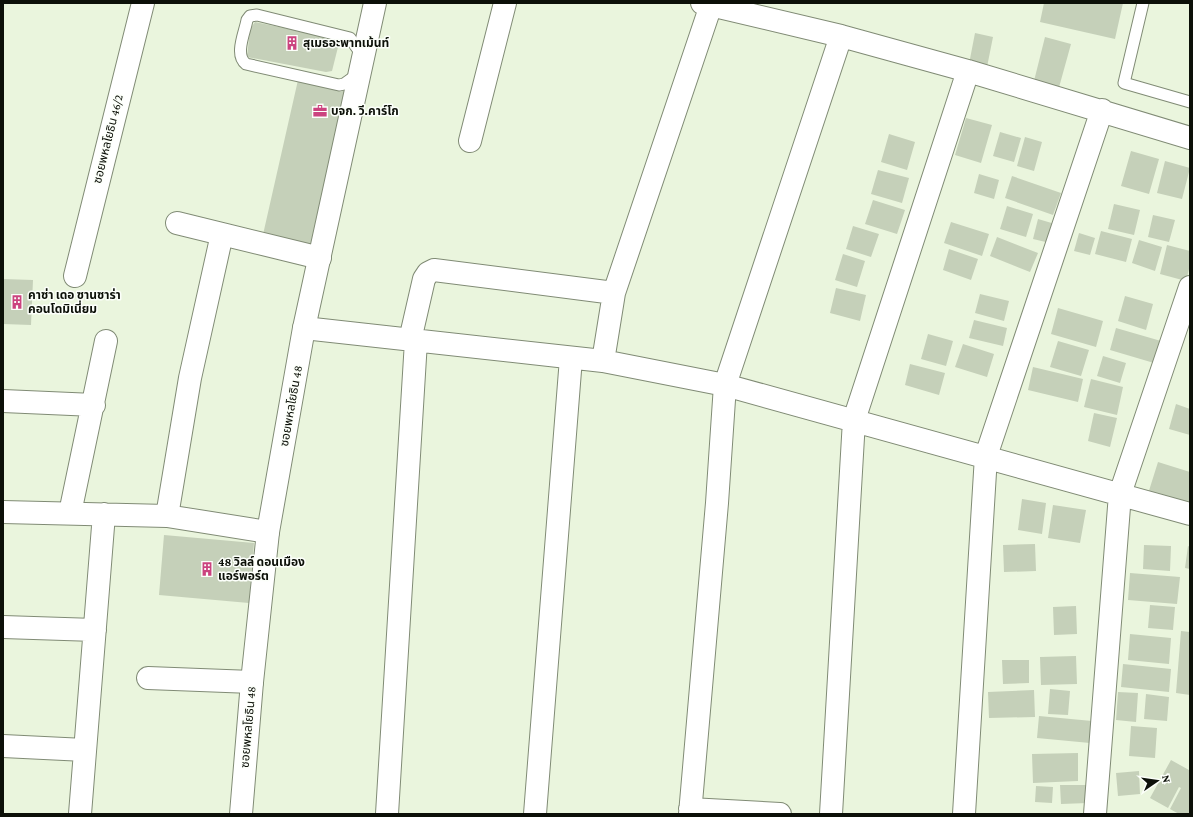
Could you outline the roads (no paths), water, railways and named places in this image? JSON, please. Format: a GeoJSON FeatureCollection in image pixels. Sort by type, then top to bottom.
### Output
{"type":"FeatureCollection","features":[{"type":"Feature","properties":{"kind":"street","name":"ซอยพหลโยธิน 46/2"},"geometry":{"type":"LineString","coordinates":[[75,276],[143,3]]}},
{"type":"Feature","properties":{"kind":"street","name":"ซอยพหลโยธิน 48"},"geometry":{"type":"LineString","coordinates":[[241,814],[252,682],[268,532],[304,328],[375,3]]}},
{"type":"Feature","properties":{"kind":"street"},"geometry":{"type":"LineString","coordinates":[[470,141],[505,3]]}},
{"type":"Feature","properties":{"kind":"street"},"geometry":{"type":"LineString","coordinates":[[603,361],[614,293],[706,4],[841,36],[968,71],[1102,110],[1190,138]]}},
{"type":"Feature","properties":{"kind":"street"},"geometry":{"type":"LineString","coordinates":[[780,814],[690,812],[715,527],[725,385],[841,36]]}},
{"type":"Feature","properties":{"kind":"street"},"geometry":{"type":"LineString","coordinates":[[831,814],[854,420],[968,71]]}},
{"type":"Feature","properties":{"kind":"street"},"geometry":{"type":"LineString","coordinates":[[964,814],[986,456],[1102,110]]}},
{"type":"Feature","properties":{"kind":"street"},"geometry":{"type":"LineString","coordinates":[[177,223],[320,258]]}},
{"type":"Feature","properties":{"kind":"street"},"geometry":{"type":"LineString","coordinates":[[167,516],[190,378],[222,234]]}},
{"type":"Feature","properties":{"kind":"street"},"geometry":{"type":"LineString","coordinates":[[387,814],[413,340],[424,280],[428,273],[434,270],[614,293]]}},
{"type":"Feature","properties":{"kind":"street"},"geometry":{"type":"LineString","coordinates":[[1095,814],[1120,494],[1190,287]]}},
{"type":"Feature","properties":{"kind":"street"},"geometry":{"type":"LineString","coordinates":[[304,328],[603,361],[725,385],[986,456],[1190,514]]}},
{"type":"Feature","properties":{"kind":"street"},"geometry":{"type":"LineString","coordinates":[[70,513],[94,405],[106,341]]}},
{"type":"Feature","properties":{"kind":"street"},"geometry":{"type":"LineString","coordinates":[[535,814],[571,358]]}},
{"type":"Feature","properties":{"kind":"street"},"geometry":{"type":"LineString","coordinates":[[3,401],[94,405]]}},
{"type":"Feature","properties":{"kind":"street"},"geometry":{"type":"LineString","coordinates":[[3,512],[167,516],[268,532]]}},
{"type":"Feature","properties":{"kind":"street"},"geometry":{"type":"LineString","coordinates":[[80,814],[104,514]]}},
{"type":"Feature","properties":{"kind":"street"},"geometry":{"type":"LineString","coordinates":[[3,627],[95,630]]}},
{"type":"Feature","properties":{"kind":"street"},"geometry":{"type":"LineString","coordinates":[[148,678],[252,682]]}},
{"type":"Feature","properties":{"kind":"street"},"geometry":{"type":"LineString","coordinates":[[3,746],[85,750]]}},
{"type":"Feature","properties":{"kind":"lane"},"geometry":{"type":"LineString","coordinates":[[1143,3],[1124,83],[1190,102]]}},
{"type":"Feature","properties":{"kind":"lane"},"geometry":{"type":"LineString","coordinates":[[358,81],[351,80],[341,85],[246,64],[242,60],[240,54],[247,20],[250,16],[257,15],[350,38],[357,48],[365,50]]}},
{"type":"Feature","properties":{"kind":"place","name":"สุเมธอะพาทเม้นท์"},"geometry":{"type":"Point","coordinates":[292,43]}},
{"type":"Feature","properties":{"kind":"place","name":"บจก. วี.คาร์โก"},"geometry":{"type":"Point","coordinates":[320,111]}},
{"type":"Feature","properties":{"kind":"place","name":"คาซ่า เดอ ซานซาร่า คอนโดมิเนี่ยม"},"geometry":{"type":"Point","coordinates":[17,302]}},
{"type":"Feature","properties":{"kind":"place","name":"48 วิลล์ ดอนเมือง แอร์พอร์ต"},"geometry":{"type":"Point","coordinates":[207,569]}}]}
